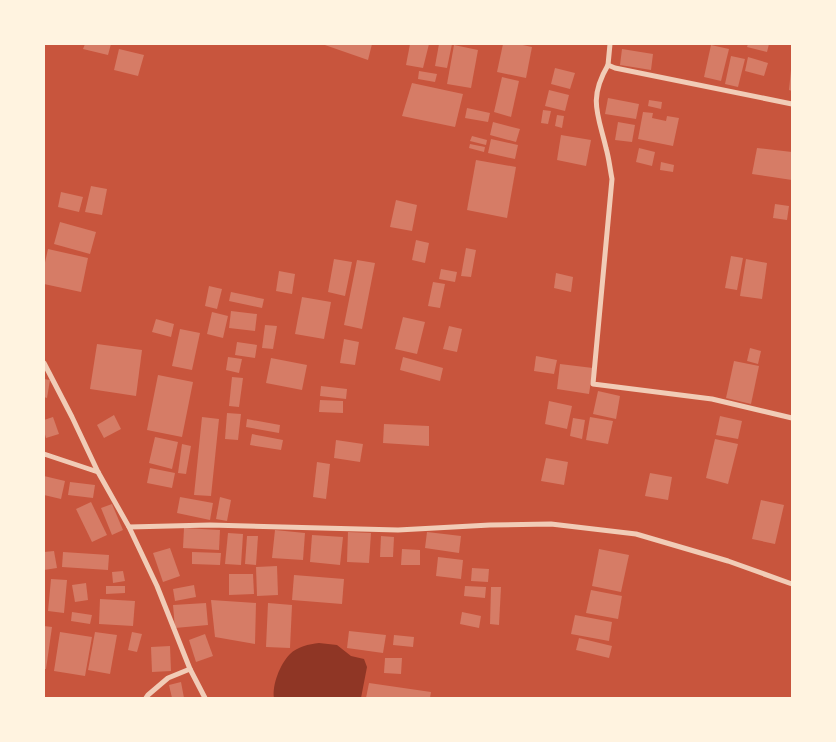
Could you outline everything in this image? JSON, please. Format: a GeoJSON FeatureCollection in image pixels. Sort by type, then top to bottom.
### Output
{"type":"FeatureCollection","features":[{"type":"Feature","properties":{"kind":"street"},"geometry":{"type":"LineString","coordinates":[[610,44],[608,65],[602,74],[596,99],[596,115],[606,148],[612,179],[592,384],[712,399],[792,418]]}},
{"type":"Feature","properties":{"kind":"street"},"geometry":{"type":"LineString","coordinates":[[608,65],[792,104]]}},
{"type":"Feature","properties":{"kind":"street"},"geometry":{"type":"LineString","coordinates":[[44,364],[98,472],[129,527],[157,586],[190,669],[205,698]]}},
{"type":"Feature","properties":{"kind":"street"},"geometry":{"type":"LineString","coordinates":[[44,454],[98,472]]}},
{"type":"Feature","properties":{"kind":"street"},"geometry":{"type":"LineString","coordinates":[[129,527],[210,525],[398,530],[551,524],[636,534],[720,558],[792,584]]}},
{"type":"Feature","properties":{"kind":"street"},"geometry":{"type":"LineString","coordinates":[[146,698],[168,678],[190,669]]}},
{"type":"Feature","properties":{"kind":"shaded area"},"geometry":{"type":"Polygon","coordinates":[[[319,643],[337,645],[351,656],[364,659],[367,667],[361,698],[274,698],[276,681],[286,658],[300,648],[319,643]]]}},
{"type":"Feature","properties":{"kind":"building"},"geometry":{"type":"Polygon","coordinates":[[[85,44],[111,44],[108,55],[83,49],[85,44]]]}},
{"type":"Feature","properties":{"kind":"building"},"geometry":{"type":"Polygon","coordinates":[[[322,44],[372,44],[368,60],[322,44]]]}},
{"type":"Feature","properties":{"kind":"building"},"geometry":{"type":"Polygon","coordinates":[[[410,44],[429,44],[423,68],[406,65],[410,44]]]}},
{"type":"Feature","properties":{"kind":"building"},"geometry":{"type":"Polygon","coordinates":[[[439,44],[452,44],[447,68],[435,66],[439,44]]]}},
{"type":"Feature","properties":{"kind":"building"},"geometry":{"type":"Polygon","coordinates":[[[503,44],[518,44],[532,47],[526,78],[497,72],[503,44]]]}},
{"type":"Feature","properties":{"kind":"building"},"geometry":{"type":"Polygon","coordinates":[[[748,44],[769,44],[767,52],[747,47],[748,44]]]}},
{"type":"Feature","properties":{"kind":"building"},"geometry":{"type":"Polygon","coordinates":[[[454,45],[478,50],[471,88],[447,84],[454,45]]]}},
{"type":"Feature","properties":{"kind":"building"},"geometry":{"type":"Polygon","coordinates":[[[711,45],[729,49],[721,81],[704,77],[711,45]]]}},
{"type":"Feature","properties":{"kind":"building"},"geometry":{"type":"Polygon","coordinates":[[[119,49],[144,55],[138,76],[114,70],[119,49]]]}},
{"type":"Feature","properties":{"kind":"building"},"geometry":{"type":"Polygon","coordinates":[[[622,49],[653,54],[651,70],[620,65],[622,49]]]}},
{"type":"Feature","properties":{"kind":"building"},"geometry":{"type":"Polygon","coordinates":[[[731,56],[745,59],[738,87],[725,84],[731,56]]]}},
{"type":"Feature","properties":{"kind":"building"},"geometry":{"type":"Polygon","coordinates":[[[748,57],[768,63],[764,76],[745,71],[748,57]]]}},
{"type":"Feature","properties":{"kind":"building"},"geometry":{"type":"Polygon","coordinates":[[[555,68],[575,73],[570,89],[551,84],[555,68]]]}},
{"type":"Feature","properties":{"kind":"building"},"geometry":{"type":"Polygon","coordinates":[[[792,70],[792,91],[789,90],[792,70]]]}},
{"type":"Feature","properties":{"kind":"building"},"geometry":{"type":"Polygon","coordinates":[[[419,71],[437,74],[435,82],[418,79],[419,71]]]}},
{"type":"Feature","properties":{"kind":"building"},"geometry":{"type":"Polygon","coordinates":[[[502,77],[519,81],[511,117],[494,112],[502,77]]]}},
{"type":"Feature","properties":{"kind":"building"},"geometry":{"type":"Polygon","coordinates":[[[412,83],[463,94],[455,127],[402,116],[412,83]]]}},
{"type":"Feature","properties":{"kind":"building"},"geometry":{"type":"Polygon","coordinates":[[[549,90],[569,95],[565,111],[545,106],[549,90]]]}},
{"type":"Feature","properties":{"kind":"building"},"geometry":{"type":"Polygon","coordinates":[[[608,98],[639,104],[636,119],[605,114],[608,98]]]}},
{"type":"Feature","properties":{"kind":"building"},"geometry":{"type":"Polygon","coordinates":[[[649,100],[662,102],[661,109],[648,106],[649,100]]]}},
{"type":"Feature","properties":{"kind":"building"},"geometry":{"type":"Polygon","coordinates":[[[467,108],[490,113],[488,122],[465,118],[467,108]]]}},
{"type":"Feature","properties":{"kind":"building"},"geometry":{"type":"Polygon","coordinates":[[[543,110],[551,111],[548,124],[541,123],[543,110]]]}},
{"type":"Feature","properties":{"kind":"building"},"geometry":{"type":"Polygon","coordinates":[[[643,112],[653,113],[652,118],[666,121],[667,116],[679,118],[673,146],[638,139],[643,112]]]}},
{"type":"Feature","properties":{"kind":"building"},"geometry":{"type":"Polygon","coordinates":[[[557,115],[564,116],[562,128],[555,126],[557,115]]]}},
{"type":"Feature","properties":{"kind":"building"},"geometry":{"type":"Polygon","coordinates":[[[493,122],[520,129],[516,142],[490,135],[493,122]]]}},
{"type":"Feature","properties":{"kind":"building"},"geometry":{"type":"Polygon","coordinates":[[[618,122],[635,125],[632,142],[615,140],[618,122]]]}},
{"type":"Feature","properties":{"kind":"building"},"geometry":{"type":"Polygon","coordinates":[[[561,135],[591,140],[586,166],[557,160],[561,135]]]}},
{"type":"Feature","properties":{"kind":"building"},"geometry":{"type":"Polygon","coordinates":[[[472,136],[487,140],[486,145],[470,141],[472,136]]]}},
{"type":"Feature","properties":{"kind":"building"},"geometry":{"type":"Polygon","coordinates":[[[491,139],[518,145],[515,159],[488,153],[491,139]]]}},
{"type":"Feature","properties":{"kind":"building"},"geometry":{"type":"Polygon","coordinates":[[[470,144],[485,147],[484,152],[469,148],[470,144]]]}},
{"type":"Feature","properties":{"kind":"building"},"geometry":{"type":"Polygon","coordinates":[[[639,148],[655,152],[652,166],[636,162],[639,148]]]}},
{"type":"Feature","properties":{"kind":"building"},"geometry":{"type":"Polygon","coordinates":[[[757,148],[792,152],[792,180],[752,174],[757,148]]]}},
{"type":"Feature","properties":{"kind":"building"},"geometry":{"type":"Polygon","coordinates":[[[476,160],[516,167],[507,218],[467,210],[476,160]]]}},
{"type":"Feature","properties":{"kind":"building"},"geometry":{"type":"Polygon","coordinates":[[[661,162],[674,165],[673,172],[660,170],[661,162]]]}},
{"type":"Feature","properties":{"kind":"building"},"geometry":{"type":"Polygon","coordinates":[[[91,186],[107,189],[102,215],[85,212],[91,186]]]}},
{"type":"Feature","properties":{"kind":"building"},"geometry":{"type":"Polygon","coordinates":[[[61,192],[83,197],[79,212],[58,207],[61,192]]]}},
{"type":"Feature","properties":{"kind":"building"},"geometry":{"type":"Polygon","coordinates":[[[396,200],[417,205],[412,231],[390,227],[396,200]]]}},
{"type":"Feature","properties":{"kind":"building"},"geometry":{"type":"Polygon","coordinates":[[[775,204],[789,206],[787,220],[773,218],[775,204]]]}},
{"type":"Feature","properties":{"kind":"building"},"geometry":{"type":"Polygon","coordinates":[[[60,222],[96,232],[90,254],[54,244],[60,222]]]}},
{"type":"Feature","properties":{"kind":"building"},"geometry":{"type":"Polygon","coordinates":[[[416,240],[429,243],[425,263],[412,260],[416,240]]]}},
{"type":"Feature","properties":{"kind":"building"},"geometry":{"type":"Polygon","coordinates":[[[466,248],[476,250],[471,277],[461,276],[466,248]]]}},
{"type":"Feature","properties":{"kind":"building"},"geometry":{"type":"Polygon","coordinates":[[[48,249],[88,258],[81,292],[44,284],[44,267],[48,249]]]}},
{"type":"Feature","properties":{"kind":"building"},"geometry":{"type":"Polygon","coordinates":[[[731,256],[743,258],[737,290],[725,288],[731,256]]]}},
{"type":"Feature","properties":{"kind":"building"},"geometry":{"type":"Polygon","coordinates":[[[334,259],[352,262],[345,296],[328,292],[334,259]]]}},
{"type":"Feature","properties":{"kind":"building"},"geometry":{"type":"Polygon","coordinates":[[[746,259],[767,263],[762,299],[740,296],[746,259]]]}},
{"type":"Feature","properties":{"kind":"building"},"geometry":{"type":"Polygon","coordinates":[[[357,260],[375,263],[362,329],[344,325],[357,260]]]}},
{"type":"Feature","properties":{"kind":"building"},"geometry":{"type":"Polygon","coordinates":[[[441,269],[457,272],[455,282],[439,279],[441,269]]]}},
{"type":"Feature","properties":{"kind":"building"},"geometry":{"type":"Polygon","coordinates":[[[279,271],[295,274],[292,294],[276,291],[279,271]]]}},
{"type":"Feature","properties":{"kind":"building"},"geometry":{"type":"Polygon","coordinates":[[[556,273],[573,277],[571,292],[554,288],[556,273]]]}},
{"type":"Feature","properties":{"kind":"building"},"geometry":{"type":"Polygon","coordinates":[[[433,282],[445,284],[440,308],[428,306],[433,282]]]}},
{"type":"Feature","properties":{"kind":"building"},"geometry":{"type":"Polygon","coordinates":[[[209,286],[222,289],[217,309],[205,306],[209,286]]]}},
{"type":"Feature","properties":{"kind":"building"},"geometry":{"type":"Polygon","coordinates":[[[231,292],[264,299],[262,308],[229,301],[231,292]]]}},
{"type":"Feature","properties":{"kind":"building"},"geometry":{"type":"Polygon","coordinates":[[[302,297],[331,302],[324,339],[295,334],[302,297]]]}},
{"type":"Feature","properties":{"kind":"building"},"geometry":{"type":"Polygon","coordinates":[[[231,311],[257,314],[255,331],[229,328],[231,311]]]}},
{"type":"Feature","properties":{"kind":"building"},"geometry":{"type":"Polygon","coordinates":[[[212,312],[228,316],[223,338],[207,334],[212,312]]]}},
{"type":"Feature","properties":{"kind":"building"},"geometry":{"type":"Polygon","coordinates":[[[403,317],[425,322],[417,354],[395,349],[403,317]]]}},
{"type":"Feature","properties":{"kind":"building"},"geometry":{"type":"Polygon","coordinates":[[[156,319],[174,324],[171,337],[152,332],[156,319]]]}},
{"type":"Feature","properties":{"kind":"building"},"geometry":{"type":"Polygon","coordinates":[[[265,325],[277,326],[273,349],[262,348],[265,325]]]}},
{"type":"Feature","properties":{"kind":"building"},"geometry":{"type":"Polygon","coordinates":[[[449,326],[462,329],[457,352],[443,349],[449,326]]]}},
{"type":"Feature","properties":{"kind":"building"},"geometry":{"type":"Polygon","coordinates":[[[180,329],[200,333],[192,370],[172,366],[180,329]]]}},
{"type":"Feature","properties":{"kind":"building"},"geometry":{"type":"Polygon","coordinates":[[[344,339],[359,342],[355,365],[340,363],[344,339]]]}},
{"type":"Feature","properties":{"kind":"building"},"geometry":{"type":"Polygon","coordinates":[[[237,342],[257,345],[255,358],[235,355],[237,342]]]}},
{"type":"Feature","properties":{"kind":"building"},"geometry":{"type":"Polygon","coordinates":[[[97,344],[142,350],[136,396],[90,389],[97,344]]]}},
{"type":"Feature","properties":{"kind":"building"},"geometry":{"type":"Polygon","coordinates":[[[750,348],[761,351],[758,364],[747,361],[750,348]]]}},
{"type":"Feature","properties":{"kind":"building"},"geometry":{"type":"Polygon","coordinates":[[[536,356],[557,360],[554,374],[534,371],[536,356]]]}},
{"type":"Feature","properties":{"kind":"building"},"geometry":{"type":"Polygon","coordinates":[[[228,357],[242,359],[239,373],[226,370],[228,357]]]}},
{"type":"Feature","properties":{"kind":"building"},"geometry":{"type":"Polygon","coordinates":[[[403,357],[443,368],[440,381],[400,370],[403,357]]]}},
{"type":"Feature","properties":{"kind":"building"},"geometry":{"type":"Polygon","coordinates":[[[271,358],[307,365],[302,390],[266,383],[271,358]]]}},
{"type":"Feature","properties":{"kind":"building"},"geometry":{"type":"Polygon","coordinates":[[[734,361],[759,366],[751,404],[726,398],[734,361]]]}},
{"type":"Feature","properties":{"kind":"building"},"geometry":{"type":"Polygon","coordinates":[[[560,364],[593,368],[589,394],[557,389],[560,364]]]}},
{"type":"Feature","properties":{"kind":"building"},"geometry":{"type":"Polygon","coordinates":[[[158,375],[193,382],[182,437],[147,430],[158,375]]]}},
{"type":"Feature","properties":{"kind":"building"},"geometry":{"type":"Polygon","coordinates":[[[232,377],[243,378],[239,407],[229,406],[232,377]]]}},
{"type":"Feature","properties":{"kind":"building"},"geometry":{"type":"Polygon","coordinates":[[[44,379],[50,380],[47,398],[44,397],[44,379]]]}},
{"type":"Feature","properties":{"kind":"building"},"geometry":{"type":"Polygon","coordinates":[[[321,386],[347,389],[346,399],[320,396],[321,386]]]}},
{"type":"Feature","properties":{"kind":"building"},"geometry":{"type":"Polygon","coordinates":[[[598,391],[620,396],[616,419],[593,414],[598,391]]]}},
{"type":"Feature","properties":{"kind":"building"},"geometry":{"type":"Polygon","coordinates":[[[320,400],[343,401],[343,413],[319,412],[320,400]]]}},
{"type":"Feature","properties":{"kind":"building"},"geometry":{"type":"Polygon","coordinates":[[[549,401],[572,406],[567,429],[545,424],[549,401]]]}},
{"type":"Feature","properties":{"kind":"building"},"geometry":{"type":"Polygon","coordinates":[[[227,413],[241,414],[238,440],[225,439],[227,413]]]}},
{"type":"Feature","properties":{"kind":"building"},"geometry":{"type":"Polygon","coordinates":[[[114,415],[121,429],[104,438],[97,425],[114,415]]]}},
{"type":"Feature","properties":{"kind":"building"},"geometry":{"type":"Polygon","coordinates":[[[720,416],[742,421],[738,439],[716,435],[720,416]]]}},
{"type":"Feature","properties":{"kind":"building"},"geometry":{"type":"Polygon","coordinates":[[[53,417],[59,434],[46,438],[44,420],[53,417]]]}},
{"type":"Feature","properties":{"kind":"building"},"geometry":{"type":"Polygon","coordinates":[[[202,417],[219,419],[211,496],[194,495],[202,417]]]}},
{"type":"Feature","properties":{"kind":"building"},"geometry":{"type":"Polygon","coordinates":[[[590,417],[613,421],[608,444],[586,440],[590,417]]]}},
{"type":"Feature","properties":{"kind":"building"},"geometry":{"type":"Polygon","coordinates":[[[573,418],[585,420],[582,439],[570,436],[573,418]]]}},
{"type":"Feature","properties":{"kind":"building"},"geometry":{"type":"Polygon","coordinates":[[[247,419],[280,425],[279,433],[246,427],[247,419]]]}},
{"type":"Feature","properties":{"kind":"building"},"geometry":{"type":"Polygon","coordinates":[[[384,424],[429,426],[429,446],[383,443],[384,424]]]}},
{"type":"Feature","properties":{"kind":"building"},"geometry":{"type":"Polygon","coordinates":[[[252,434],[283,440],[281,450],[250,445],[252,434]]]}},
{"type":"Feature","properties":{"kind":"building"},"geometry":{"type":"Polygon","coordinates":[[[155,437],[178,442],[172,469],[149,463],[155,437]]]}},
{"type":"Feature","properties":{"kind":"building"},"geometry":{"type":"Polygon","coordinates":[[[715,439],[738,444],[728,484],[706,478],[715,439]]]}},
{"type":"Feature","properties":{"kind":"building"},"geometry":{"type":"Polygon","coordinates":[[[336,440],[363,444],[360,462],[334,458],[336,440]]]}},
{"type":"Feature","properties":{"kind":"building"},"geometry":{"type":"Polygon","coordinates":[[[182,444],[191,446],[186,474],[178,473],[182,444]]]}},
{"type":"Feature","properties":{"kind":"building"},"geometry":{"type":"Polygon","coordinates":[[[546,458],[568,462],[564,485],[541,481],[546,458]]]}},
{"type":"Feature","properties":{"kind":"building"},"geometry":{"type":"Polygon","coordinates":[[[317,462],[330,464],[326,499],[313,497],[317,462]]]}},
{"type":"Feature","properties":{"kind":"building"},"geometry":{"type":"Polygon","coordinates":[[[150,468],[175,473],[172,488],[147,483],[150,468]]]}},
{"type":"Feature","properties":{"kind":"building"},"geometry":{"type":"Polygon","coordinates":[[[650,473],[672,477],[668,500],[645,496],[650,473]]]}},
{"type":"Feature","properties":{"kind":"building"},"geometry":{"type":"Polygon","coordinates":[[[44,476],[65,481],[61,499],[44,495],[44,476]]]}},
{"type":"Feature","properties":{"kind":"building"},"geometry":{"type":"Polygon","coordinates":[[[70,482],[95,485],[93,498],[68,495],[70,482]]]}},
{"type":"Feature","properties":{"kind":"building"},"geometry":{"type":"Polygon","coordinates":[[[180,497],[213,503],[210,520],[177,513],[180,497]]]}},
{"type":"Feature","properties":{"kind":"building"},"geometry":{"type":"Polygon","coordinates":[[[220,497],[231,500],[227,521],[216,519],[220,497]]]}},
{"type":"Feature","properties":{"kind":"building"},"geometry":{"type":"Polygon","coordinates":[[[761,500],[784,505],[775,544],[752,539],[761,500]]]}},
{"type":"Feature","properties":{"kind":"building"},"geometry":{"type":"Polygon","coordinates":[[[91,502],[107,535],[92,542],[76,509],[91,502]]]}},
{"type":"Feature","properties":{"kind":"building"},"geometry":{"type":"Polygon","coordinates":[[[112,504],[123,530],[112,535],[101,508],[112,504]]]}},
{"type":"Feature","properties":{"kind":"building"},"geometry":{"type":"Polygon","coordinates":[[[184,528],[220,530],[219,550],[183,548],[184,528]]]}},
{"type":"Feature","properties":{"kind":"building"},"geometry":{"type":"Polygon","coordinates":[[[275,530],[305,533],[303,560],[272,558],[275,530]]]}},
{"type":"Feature","properties":{"kind":"building"},"geometry":{"type":"Polygon","coordinates":[[[348,532],[371,533],[369,563],[347,562],[348,532]]]}},
{"type":"Feature","properties":{"kind":"building"},"geometry":{"type":"Polygon","coordinates":[[[427,532],[461,536],[459,553],[425,548],[427,532]]]}},
{"type":"Feature","properties":{"kind":"building"},"geometry":{"type":"Polygon","coordinates":[[[228,533],[243,534],[241,565],[225,564],[228,533]]]}},
{"type":"Feature","properties":{"kind":"building"},"geometry":{"type":"Polygon","coordinates":[[[312,535],[343,537],[340,565],[310,562],[312,535]]]}},
{"type":"Feature","properties":{"kind":"building"},"geometry":{"type":"Polygon","coordinates":[[[247,536],[258,536],[256,565],[245,564],[247,536]]]}},
{"type":"Feature","properties":{"kind":"building"},"geometry":{"type":"Polygon","coordinates":[[[381,536],[394,537],[393,557],[380,557],[381,536]]]}},
{"type":"Feature","properties":{"kind":"building"},"geometry":{"type":"Polygon","coordinates":[[[170,548],[180,576],[163,582],[153,553],[170,548]]]}},
{"type":"Feature","properties":{"kind":"building"},"geometry":{"type":"Polygon","coordinates":[[[402,549],[420,550],[420,565],[401,565],[402,549]]]}},
{"type":"Feature","properties":{"kind":"building"},"geometry":{"type":"Polygon","coordinates":[[[599,549],[629,555],[621,592],[592,586],[599,549]]]}},
{"type":"Feature","properties":{"kind":"building"},"geometry":{"type":"Polygon","coordinates":[[[54,551],[57,568],[44,570],[44,552],[54,551]]]}},
{"type":"Feature","properties":{"kind":"building"},"geometry":{"type":"Polygon","coordinates":[[[63,552],[109,555],[108,570],[62,567],[63,552]]]}},
{"type":"Feature","properties":{"kind":"building"},"geometry":{"type":"Polygon","coordinates":[[[192,552],[221,553],[220,565],[192,564],[192,552]]]}},
{"type":"Feature","properties":{"kind":"building"},"geometry":{"type":"Polygon","coordinates":[[[438,557],[463,560],[461,579],[436,576],[438,557]]]}},
{"type":"Feature","properties":{"kind":"building"},"geometry":{"type":"Polygon","coordinates":[[[277,566],[278,595],[257,596],[256,567],[277,566]]]}},
{"type":"Feature","properties":{"kind":"building"},"geometry":{"type":"Polygon","coordinates":[[[472,568],[489,569],[488,582],[471,581],[472,568]]]}},
{"type":"Feature","properties":{"kind":"building"},"geometry":{"type":"Polygon","coordinates":[[[123,571],[125,581],[113,583],[112,572],[123,571]]]}},
{"type":"Feature","properties":{"kind":"building"},"geometry":{"type":"Polygon","coordinates":[[[229,574],[253,574],[254,594],[229,595],[229,574]]]}},
{"type":"Feature","properties":{"kind":"building"},"geometry":{"type":"Polygon","coordinates":[[[294,575],[344,579],[342,604],[292,600],[294,575]]]}},
{"type":"Feature","properties":{"kind":"building"},"geometry":{"type":"Polygon","coordinates":[[[51,579],[67,580],[64,613],[48,611],[51,579]]]}},
{"type":"Feature","properties":{"kind":"building"},"geometry":{"type":"Polygon","coordinates":[[[86,583],[88,600],[75,602],[72,585],[86,583]]]}},
{"type":"Feature","properties":{"kind":"building"},"geometry":{"type":"Polygon","coordinates":[[[194,585],[196,597],[175,601],[173,589],[194,585]]]}},
{"type":"Feature","properties":{"kind":"building"},"geometry":{"type":"Polygon","coordinates":[[[106,586],[125,586],[125,593],[106,594],[106,586]]]}},
{"type":"Feature","properties":{"kind":"building"},"geometry":{"type":"Polygon","coordinates":[[[465,586],[486,587],[485,598],[464,596],[465,586]]]}},
{"type":"Feature","properties":{"kind":"building"},"geometry":{"type":"Polygon","coordinates":[[[491,587],[501,587],[499,625],[490,624],[491,587]]]}},
{"type":"Feature","properties":{"kind":"building"},"geometry":{"type":"Polygon","coordinates":[[[591,590],[622,596],[618,619],[586,613],[591,590]]]}},
{"type":"Feature","properties":{"kind":"building"},"geometry":{"type":"Polygon","coordinates":[[[100,599],[135,601],[133,626],[99,624],[100,599]]]}},
{"type":"Feature","properties":{"kind":"building"},"geometry":{"type":"Polygon","coordinates":[[[211,600],[256,603],[255,644],[215,637],[211,600]]]}},
{"type":"Feature","properties":{"kind":"building"},"geometry":{"type":"Polygon","coordinates":[[[206,603],[208,625],[175,628],[173,605],[206,603]]]}},
{"type":"Feature","properties":{"kind":"building"},"geometry":{"type":"Polygon","coordinates":[[[268,603],[292,605],[290,648],[266,647],[268,603]]]}},
{"type":"Feature","properties":{"kind":"building"},"geometry":{"type":"Polygon","coordinates":[[[72,612],[92,615],[90,624],[71,621],[72,612]]]}},
{"type":"Feature","properties":{"kind":"building"},"geometry":{"type":"Polygon","coordinates":[[[462,612],[481,616],[479,628],[460,624],[462,612]]]}},
{"type":"Feature","properties":{"kind":"building"},"geometry":{"type":"Polygon","coordinates":[[[575,615],[612,622],[609,641],[571,634],[575,615]]]}},
{"type":"Feature","properties":{"kind":"building"},"geometry":{"type":"Polygon","coordinates":[[[44,626],[52,627],[46,669],[44,669],[44,626]]]}},
{"type":"Feature","properties":{"kind":"building"},"geometry":{"type":"Polygon","coordinates":[[[349,631],[386,635],[383,653],[347,648],[349,631]]]}},
{"type":"Feature","properties":{"kind":"building"},"geometry":{"type":"Polygon","coordinates":[[[60,632],[92,637],[85,676],[54,671],[60,632]]]}},
{"type":"Feature","properties":{"kind":"building"},"geometry":{"type":"Polygon","coordinates":[[[95,632],[117,635],[110,674],[88,670],[95,632]]]}},
{"type":"Feature","properties":{"kind":"building"},"geometry":{"type":"Polygon","coordinates":[[[132,632],[142,634],[137,652],[128,650],[132,632]]]}},
{"type":"Feature","properties":{"kind":"building"},"geometry":{"type":"Polygon","coordinates":[[[205,634],[213,656],[196,662],[189,640],[205,634]]]}},
{"type":"Feature","properties":{"kind":"building"},"geometry":{"type":"Polygon","coordinates":[[[394,635],[414,637],[413,647],[393,645],[394,635]]]}},
{"type":"Feature","properties":{"kind":"building"},"geometry":{"type":"Polygon","coordinates":[[[579,638],[612,646],[609,658],[576,650],[579,638]]]}},
{"type":"Feature","properties":{"kind":"building"},"geometry":{"type":"Polygon","coordinates":[[[170,646],[171,671],[152,672],[151,647],[170,646]]]}},
{"type":"Feature","properties":{"kind":"building"},"geometry":{"type":"Polygon","coordinates":[[[385,658],[402,658],[401,674],[384,673],[385,658]]]}},
{"type":"Feature","properties":{"kind":"building"},"geometry":{"type":"Polygon","coordinates":[[[181,682],[184,698],[172,698],[169,685],[181,682]]]}},
{"type":"Feature","properties":{"kind":"building"},"geometry":{"type":"Polygon","coordinates":[[[369,683],[431,692],[430,698],[366,698],[369,683]]]}}]}
